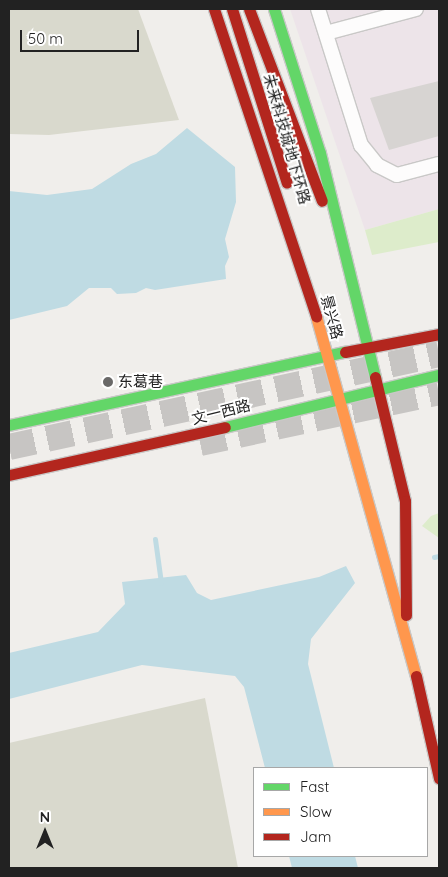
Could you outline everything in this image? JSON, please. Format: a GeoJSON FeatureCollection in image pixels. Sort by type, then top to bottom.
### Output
{"type":"FeatureCollection","features":[{"type":"Feature","properties":{"kind":"street","name":"景兴路"},"geometry":{"type":"LineString","coordinates":[[214,9],[306,279],[367,509],[407,637],[439,778]]}},
{"type":"Feature","properties":{"kind":"street","name":"未来科技城地下环路"},"geometry":{"type":"LineString","coordinates":[[232,9],[286,178],[306,279]]}},
{"type":"Feature","properties":{"kind":"street","name":"未来科技城地下环路"},"geometry":{"type":"LineString","coordinates":[[249,9],[347,263]]}},
{"type":"Feature","properties":{"kind":"street","name":"景兴路"},"geometry":{"type":"LineString","coordinates":[[274,9],[320,153],[405,501],[407,637]]}},
{"type":"Feature","properties":{"kind":"street"},"geometry":{"type":"LineString","coordinates":[[318,9],[361,145],[378,165],[397,174],[439,164]]}},
{"type":"Feature","properties":{"kind":"street"},"geometry":{"type":"LineString","coordinates":[[326,33],[416,9]]}},
{"type":"Feature","properties":{"kind":"street"},"geometry":{"type":"LineString","coordinates":[[9,425],[326,354],[368,350],[439,334]]}},
{"type":"Feature","properties":{"kind":"street","name":"文一西路"},"geometry":{"type":"LineString","coordinates":[[9,475],[132,449],[439,375]]}},
{"type":"Feature","properties":{"kind":"shaded area"},"geometry":{"type":"Polygon","coordinates":[[[9,9],[138,9],[179,120],[49,135],[9,134],[9,9]]]}},
{"type":"Feature","properties":{"kind":"shaded area"},"geometry":{"type":"Polygon","coordinates":[[[290,9],[439,9],[439,209],[365,230],[290,9]]]}},
{"type":"Feature","properties":{"kind":"shaded area"},"geometry":{"type":"Polygon","coordinates":[[[205,698],[238,868],[9,868],[9,743],[205,698]]]}},
{"type":"Feature","properties":{"kind":"green space"},"geometry":{"type":"Polygon","coordinates":[[[439,209],[439,242],[372,255],[365,230],[439,209]]]}},
{"type":"Feature","properties":{"kind":"green space"},"geometry":{"type":"Polygon","coordinates":[[[439,513],[439,538],[422,526],[431,516],[439,513]]]}},
{"type":"Feature","properties":{"kind":"water"},"geometry":{"type":"Polygon","coordinates":[[[187,128],[235,167],[236,202],[225,239],[229,257],[225,266],[226,279],[155,290],[146,288],[136,293],[117,294],[111,288],[89,288],[67,306],[9,320],[9,191],[47,195],[92,189],[131,164],[156,154],[187,128]]]}},
{"type":"Feature","properties":{"kind":"water"},"geometry":{"type":"Polygon","coordinates":[[[346,566],[355,583],[311,639],[308,664],[334,767],[265,767],[244,687],[235,676],[142,665],[9,699],[9,653],[98,632],[125,604],[122,582],[186,575],[197,593],[211,600],[319,577],[346,566]]]}},
{"type":"Feature","properties":{"kind":"water"},"geometry":{"type":"Polygon","coordinates":[[[289,857],[355,857],[358,868],[292,868],[289,857]]]}},
{"type":"Feature","properties":{"kind":"building"},"geometry":{"type":"Polygon","coordinates":[[[439,81],[439,136],[389,150],[370,98],[439,81]]]}},
{"type":"Feature","properties":{"kind":"waterway"},"geometry":{"type":"LineString","coordinates":[[155,539],[161,583]]}},
{"type":"Feature","properties":{"kind":"waterway"},"geometry":{"type":"LineString","coordinates":[[434,557],[439,556]]}},
{"type":"Feature","properties":{"kind":"tunnel"},"geometry":{"type":"LineString","coordinates":[[9,447],[439,354]]}},
{"type":"Feature","properties":{"kind":"tunnel"},"geometry":{"type":"LineString","coordinates":[[200,443],[439,392]]}},
{"type":"Feature","properties":{"kind":"traffic: fast"},"geometry":{"type":"LineString","coordinates":[[274,9],[320,153],[375,377]]}},
{"type":"Feature","properties":{"kind":"traffic: fast"},"geometry":{"type":"LineString","coordinates":[[9,425],[345,352]]}},
{"type":"Feature","properties":{"kind":"traffic: fast"},"geometry":{"type":"LineString","coordinates":[[225,427],[439,375]]}},
{"type":"Feature","properties":{"kind":"traffic: slow"},"geometry":{"type":"LineString","coordinates":[[316,316],[416,676]]}},
{"type":"Feature","properties":{"kind":"traffic: jam"},"geometry":{"type":"LineString","coordinates":[[214,9],[316,316]]}},
{"type":"Feature","properties":{"kind":"traffic: jam"},"geometry":{"type":"LineString","coordinates":[[232,9],[287,183]]}},
{"type":"Feature","properties":{"kind":"traffic: jam"},"geometry":{"type":"LineString","coordinates":[[249,9],[322,201]]}},
{"type":"Feature","properties":{"kind":"traffic: jam"},"geometry":{"type":"LineString","coordinates":[[345,352],[439,334]]}},
{"type":"Feature","properties":{"kind":"traffic: jam"},"geometry":{"type":"LineString","coordinates":[[375,377],[405,501],[406,615]]}},
{"type":"Feature","properties":{"kind":"traffic: jam"},"geometry":{"type":"LineString","coordinates":[[9,475],[225,427]]}},
{"type":"Feature","properties":{"kind":"traffic: jam"},"geometry":{"type":"LineString","coordinates":[[416,676],[439,778]]}},
{"type":"Feature","properties":{"kind":"place","name":"东葛巷"},"geometry":{"type":"Point","coordinates":[108,382]}}]}
